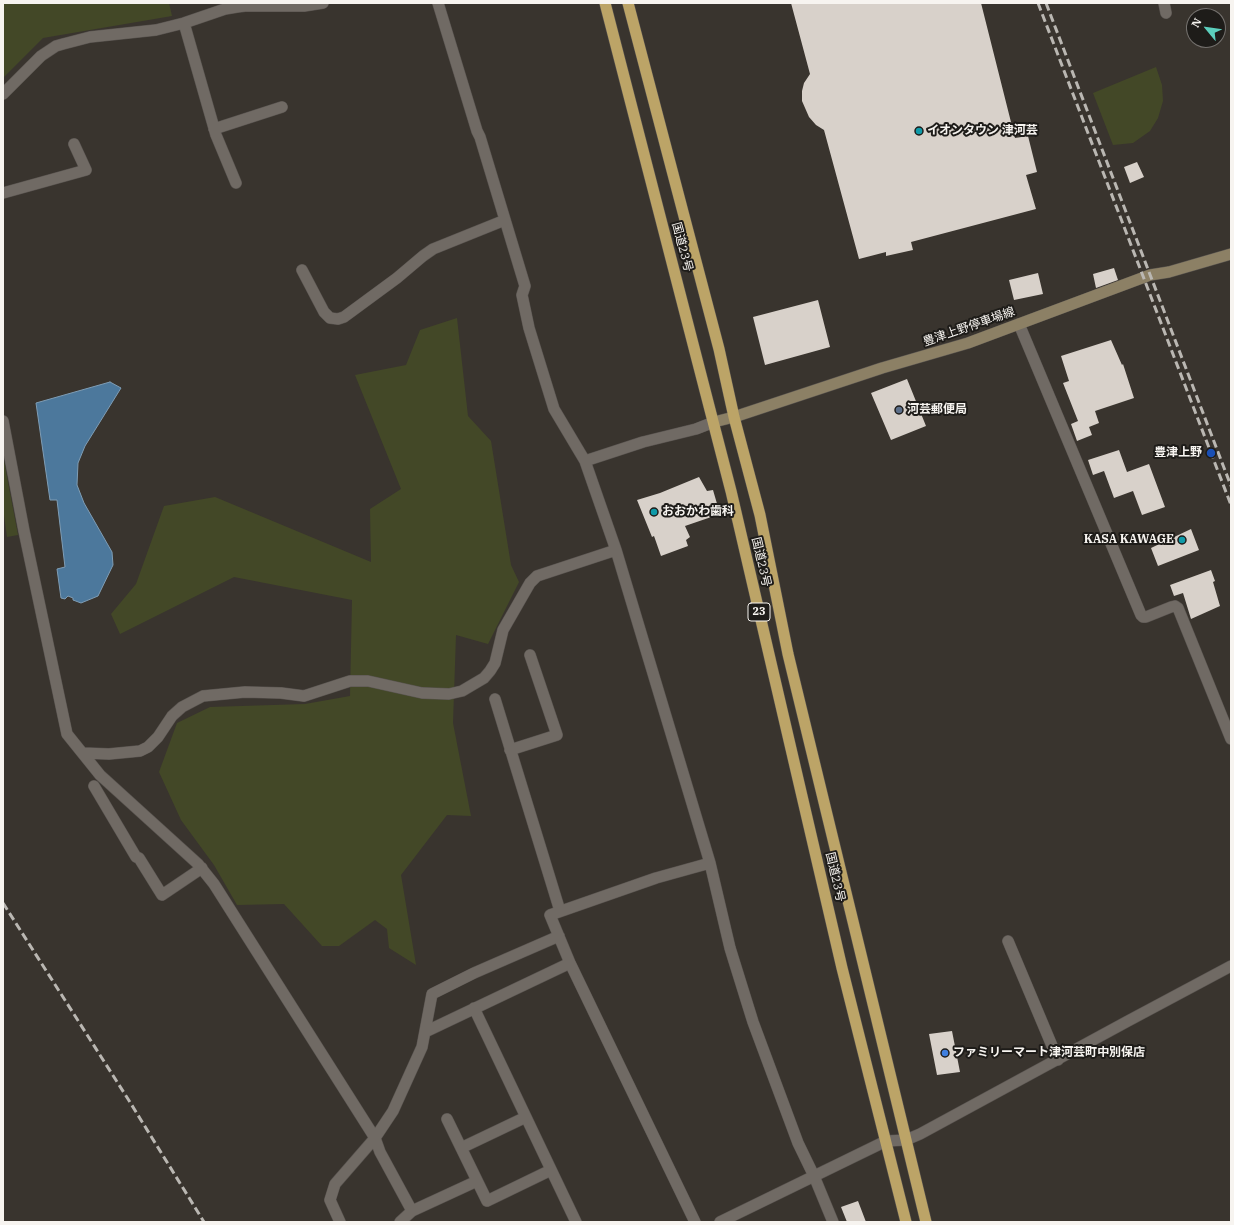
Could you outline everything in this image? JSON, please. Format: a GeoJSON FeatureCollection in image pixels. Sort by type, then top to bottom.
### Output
{"type":"FeatureCollection","features":[{"type":"Feature","properties":{"kind":"highway","name":"国道23号"},"geometry":{"type":"LineString","coordinates":[[605,3],[714,422],[842,968],[906,1222]]}},
{"type":"Feature","properties":{"kind":"highway","name":"国道23号"},"geometry":{"type":"LineString","coordinates":[[628,3],[719,349],[734,417],[760,515],[788,654],[926,1222]]}},
{"type":"Feature","properties":{"kind":"main road","name":"豊津上野停車場線"},"geometry":{"type":"LineString","coordinates":[[714,422],[734,417],[882,368],[968,343],[1150,275],[1169,272],[1231,254]]}},
{"type":"Feature","properties":{"kind":"street"},"geometry":{"type":"LineString","coordinates":[[3,94],[36,60],[56,46],[90,37],[152,31],[184,23],[225,9],[245,6],[304,6],[323,3]]}},
{"type":"Feature","properties":{"kind":"street"},"geometry":{"type":"LineString","coordinates":[[438,3],[525,286],[522,295],[529,328],[554,409],[585,461],[616,550],[710,863],[730,948],[753,1022],[795,1135],[833,1222]]}},
{"type":"Feature","properties":{"kind":"street"},"geometry":{"type":"LineString","coordinates":[[184,23],[214,129],[236,183]]}},
{"type":"Feature","properties":{"kind":"street"},"geometry":{"type":"LineString","coordinates":[[214,129],[282,107]]}},
{"type":"Feature","properties":{"kind":"street"},"geometry":{"type":"LineString","coordinates":[[3,193],[86,170],[74,144]]}},
{"type":"Feature","properties":{"kind":"street"},"geometry":{"type":"LineString","coordinates":[[302,270],[324,312],[330,318],[338,320],[397,278],[433,249],[505,220]]}},
{"type":"Feature","properties":{"kind":"street"},"geometry":{"type":"LineString","coordinates":[[1019,324],[1141,615],[1146,617],[1175,606],[1178,608],[1231,739]]}},
{"type":"Feature","properties":{"kind":"street"},"geometry":{"type":"LineString","coordinates":[[3,421],[24,531],[67,734],[100,775],[143,812],[202,868],[214,884],[375,1138],[380,1152],[412,1212]]}},
{"type":"Feature","properties":{"kind":"street"},"geometry":{"type":"LineString","coordinates":[[585,461],[644,442],[696,429],[714,422]]}},
{"type":"Feature","properties":{"kind":"street"},"geometry":{"type":"LineString","coordinates":[[83,753],[109,754],[140,751],[148,747],[158,737],[172,716],[182,707],[203,696],[245,692],[281,693],[304,696],[350,681],[368,681],[422,693],[450,694],[462,691],[484,678],[490,671],[495,663],[503,630],[530,583],[537,576],[616,550]]}},
{"type":"Feature","properties":{"kind":"street"},"geometry":{"type":"LineString","coordinates":[[510,750],[557,735],[530,656]]}},
{"type":"Feature","properties":{"kind":"street"},"geometry":{"type":"LineString","coordinates":[[495,699],[560,911]]}},
{"type":"Feature","properties":{"kind":"street"},"geometry":{"type":"LineString","coordinates":[[94,786],[136,857],[139,858],[162,895],[202,868]]}},
{"type":"Feature","properties":{"kind":"street"},"geometry":{"type":"LineString","coordinates":[[695,1222],[570,963],[550,915],[656,878],[710,863]]}},
{"type":"Feature","properties":{"kind":"street"},"geometry":{"type":"LineString","coordinates":[[340,1222],[330,1200],[335,1184],[375,1138],[393,1110],[422,1046],[432,994],[474,973],[559,936]]}},
{"type":"Feature","properties":{"kind":"street"},"geometry":{"type":"LineString","coordinates":[[1008,941],[1058,1060]]}},
{"type":"Feature","properties":{"kind":"street"},"geometry":{"type":"LineString","coordinates":[[424,1032],[570,963]]}},
{"type":"Feature","properties":{"kind":"street"},"geometry":{"type":"LineString","coordinates":[[720,1222],[886,1141],[906,1140],[920,1134],[1231,966]]}},
{"type":"Feature","properties":{"kind":"street"},"geometry":{"type":"LineString","coordinates":[[474,1008],[576,1222]]}},
{"type":"Feature","properties":{"kind":"street"},"geometry":{"type":"LineString","coordinates":[[461,1148],[526,1117]]}},
{"type":"Feature","properties":{"kind":"street"},"geometry":{"type":"LineString","coordinates":[[447,1120],[487,1201],[551,1170]]}},
{"type":"Feature","properties":{"kind":"street"},"geometry":{"type":"LineString","coordinates":[[400,1222],[412,1212],[477,1182]]}},
{"type":"Feature","properties":{"kind":"green space"},"geometry":{"type":"Polygon","coordinates":[[[3,3],[169,3],[172,16],[43,38],[3,78],[3,3]]]}},
{"type":"Feature","properties":{"kind":"green space"},"geometry":{"type":"Polygon","coordinates":[[[1156,67],[1162,85],[1163,101],[1158,118],[1150,131],[1133,143],[1113,145],[1093,93],[1156,67]]]}},
{"type":"Feature","properties":{"kind":"green space"},"geometry":{"type":"Polygon","coordinates":[[[457,318],[468,416],[491,441],[511,565],[519,582],[488,644],[456,635],[453,723],[471,816],[447,815],[401,875],[416,965],[389,948],[387,929],[375,920],[339,946],[322,946],[284,904],[237,905],[214,865],[181,820],[159,772],[177,723],[210,707],[305,704],[350,696],[352,600],[234,577],[120,634],[111,614],[136,584],[164,506],[215,497],[371,562],[370,509],[401,489],[355,375],[406,365],[420,330],[457,318]]]}},
{"type":"Feature","properties":{"kind":"green space"},"geometry":{"type":"Polygon","coordinates":[[[3,456],[18,535],[7,537],[3,508],[3,456]]]}},
{"type":"Feature","properties":{"kind":"water"},"geometry":{"type":"Polygon","coordinates":[[[110,382],[121,388],[85,446],[78,463],[77,485],[84,503],[112,552],[113,565],[98,596],[81,603],[68,596],[65,599],[61,598],[57,569],[65,567],[57,500],[50,500],[36,403],[110,382]]]}},
{"type":"Feature","properties":{"kind":"building","name":"イオンタウン 津河芸"},"geometry":{"type":"Polygon","coordinates":[[[791,3],[981,3],[1015,138],[1028,136],[1037,172],[1026,175],[1036,209],[911,242],[913,250],[886,256],[886,252],[859,259],[824,130],[816,125],[809,117],[802,101],[804,83],[810,74],[791,3]]]}},
{"type":"Feature","properties":{"kind":"building"},"geometry":{"type":"Polygon","coordinates":[[[1137,162],[1144,177],[1130,183],[1124,167],[1137,162]]]}},
{"type":"Feature","properties":{"kind":"building"},"geometry":{"type":"Polygon","coordinates":[[[1114,268],[1118,280],[1096,288],[1093,274],[1114,268]]]}},
{"type":"Feature","properties":{"kind":"building"},"geometry":{"type":"Polygon","coordinates":[[[1038,273],[1043,294],[1014,300],[1009,280],[1038,273]]]}},
{"type":"Feature","properties":{"kind":"building"},"geometry":{"type":"Polygon","coordinates":[[[818,300],[830,347],[765,365],[753,317],[818,300]]]}},
{"type":"Feature","properties":{"kind":"building"},"geometry":{"type":"Polygon","coordinates":[[[1111,340],[1122,365],[1123,364],[1134,398],[1095,411],[1099,423],[1089,427],[1092,435],[1077,441],[1071,424],[1078,421],[1063,383],[1069,381],[1061,356],[1111,340]]]}},
{"type":"Feature","properties":{"kind":"building","name":"河芸郵便局"},"geometry":{"type":"Polygon","coordinates":[[[907,379],[926,426],[891,440],[871,393],[907,379]]]}},
{"type":"Feature","properties":{"kind":"building"},"geometry":{"type":"Polygon","coordinates":[[[1119,450],[1127,472],[1149,464],[1165,507],[1142,515],[1133,491],[1114,498],[1104,471],[1093,475],[1088,460],[1119,450]]]}},
{"type":"Feature","properties":{"kind":"building"},"geometry":{"type":"Polygon","coordinates":[[[699,477],[707,491],[713,490],[720,514],[685,526],[690,537],[686,540],[688,546],[661,556],[654,536],[652,537],[637,500],[660,493],[699,477]]]}},
{"type":"Feature","properties":{"kind":"building","name":"KASA KAWAGE"},"geometry":{"type":"Polygon","coordinates":[[[1191,529],[1199,550],[1158,566],[1151,548],[1191,529]]]}},
{"type":"Feature","properties":{"kind":"building"},"geometry":{"type":"Polygon","coordinates":[[[1211,570],[1215,581],[1213,582],[1220,606],[1191,619],[1183,593],[1174,596],[1170,585],[1211,570]]]}},
{"type":"Feature","properties":{"kind":"building","name":"ファミリーマート津河芸町中別保店"},"geometry":{"type":"Polygon","coordinates":[[[952,1031],[960,1072],[937,1075],[929,1034],[952,1031]]]}},
{"type":"Feature","properties":{"kind":"building"},"geometry":{"type":"Polygon","coordinates":[[[858,1201],[866,1222],[847,1222],[841,1207],[858,1201]]]}},
{"type":"Feature","properties":{"kind":"railway"},"geometry":{"type":"LineString","coordinates":[[1038,3],[1231,505]]}},
{"type":"Feature","properties":{"kind":"railway"},"geometry":{"type":"LineString","coordinates":[[1046,3],[1231,486]]}},
{"type":"Feature","properties":{"kind":"railway"},"geometry":{"type":"LineString","coordinates":[[3,903],[128,1099],[204,1222]]}},
{"type":"Feature","properties":{"kind":"place","name":"イオンタウン 津河芸"},"geometry":{"type":"Point","coordinates":[919,131]}},
{"type":"Feature","properties":{"kind":"place","name":"河芸郵便局"},"geometry":{"type":"Point","coordinates":[899,410]}},
{"type":"Feature","properties":{"kind":"place","name":"豊津上野"},"geometry":{"type":"Point","coordinates":[1211,453]}},
{"type":"Feature","properties":{"kind":"place","name":"おおかわ歯科"},"geometry":{"type":"Point","coordinates":[654,512]}},
{"type":"Feature","properties":{"kind":"place","name":"KASA KAWAGE"},"geometry":{"type":"Point","coordinates":[1182,540]}},
{"type":"Feature","properties":{"kind":"place","name":"ファミリーマート津河芸町中別保店"},"geometry":{"type":"Point","coordinates":[945,1053]}}]}
